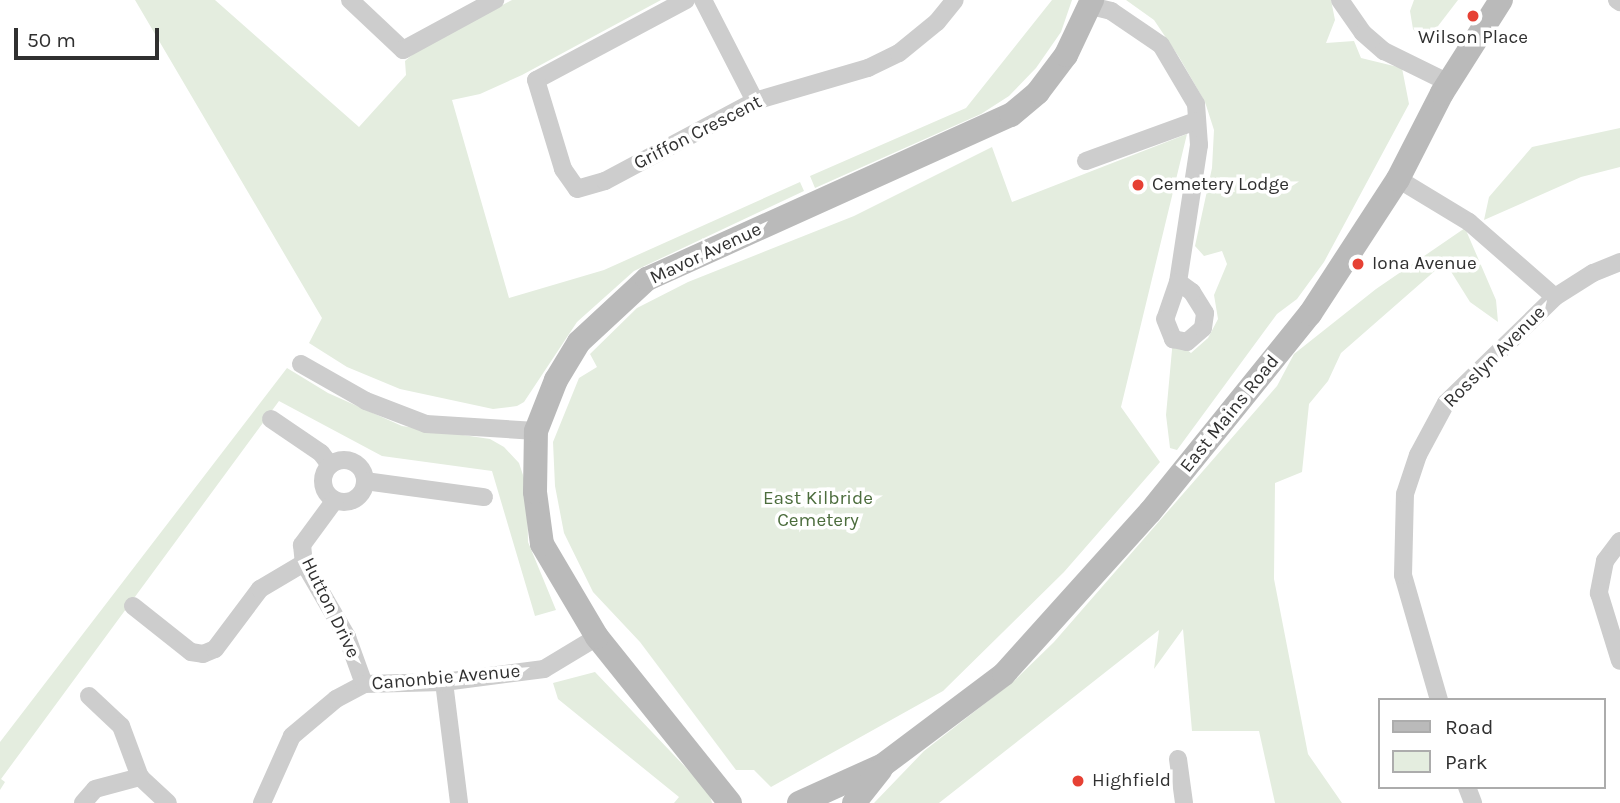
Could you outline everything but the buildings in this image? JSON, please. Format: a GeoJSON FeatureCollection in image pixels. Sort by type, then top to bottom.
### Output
{"type":"FeatureCollection","features":[{"type":"Feature","properties":{"kind":"street"},"geometry":{"type":"LineString","coordinates":[[350,0],[403,50],[495,0]]}},
{"type":"Feature","properties":{"kind":"street","name":"Griffon Crescent"},"geometry":{"type":"LineString","coordinates":[[686,0],[536,80],[563,169],[577,189],[605,181],[755,101],[868,68],[899,53],[937,22],[955,0]]}},
{"type":"Feature","properties":{"kind":"street"},"geometry":{"type":"LineString","coordinates":[[703,0],[755,101]]}},
{"type":"Feature","properties":{"kind":"street"},"geometry":{"type":"LineString","coordinates":[[1340,0],[1363,33],[1384,51],[1449,83]]}},
{"type":"Feature","properties":{"kind":"street","name":"East Mains Road"},"geometry":{"type":"LineString","coordinates":[[799,803],[883,765],[1004,674],[1150,512],[1211,440],[1310,314],[1398,179],[1449,83],[1501,0]]}},
{"type":"Feature","properties":{"kind":"street"},"geometry":{"type":"LineString","coordinates":[[1092,3],[1111,11],[1161,45],[1196,104],[1199,145],[1178,282]]}},
{"type":"Feature","properties":{"kind":"street","name":"Mavor Avenue"},"geometry":{"type":"LineString","coordinates":[[730,803],[597,637],[542,544],[535,492],[536,431],[556,380],[579,342],[647,279],[1011,116],[1038,92],[1066,55],[1092,3]]}},
{"type":"Feature","properties":{"kind":"street"},"geometry":{"type":"LineString","coordinates":[[1086,161],[1196,121]]}},
{"type":"Feature","properties":{"kind":"street"},"geometry":{"type":"LineString","coordinates":[[1398,179],[1469,222],[1555,297]]}},
{"type":"Feature","properties":{"kind":"street","name":"Rosslyn Avenue"},"geometry":{"type":"LineString","coordinates":[[1437,698],[1403,575],[1405,494],[1418,455],[1446,403],[1555,297],[1593,273],[1620,262]]}},
{"type":"Feature","properties":{"kind":"street"},"geometry":{"type":"LineString","coordinates":[[302,364],[366,401],[426,424],[486,431],[536,431]]}},
{"type":"Feature","properties":{"kind":"street"},"geometry":{"type":"LineString","coordinates":[[271,419],[321,453],[330,465]]}},
{"type":"Feature","properties":{"kind":"street"},"geometry":{"type":"LineString","coordinates":[[335,500],[323,484],[330,465],[342,460],[355,463],[365,481],[484,497]]}},
{"type":"Feature","properties":{"kind":"street","name":"Hutton Drive"},"geometry":{"type":"LineString","coordinates":[[364,684],[346,637],[304,564],[302,545],[335,500],[355,498],[365,481]]}},
{"type":"Feature","properties":{"kind":"street"},"geometry":{"type":"LineString","coordinates":[[1620,541],[1605,561],[1600,593],[1620,661]]}},
{"type":"Feature","properties":{"kind":"street"},"geometry":{"type":"LineString","coordinates":[[133,606],[191,652],[203,654],[215,649],[260,589],[304,564]]}},
{"type":"Feature","properties":{"kind":"street","name":"Canonbie Avenue"},"geometry":{"type":"LineString","coordinates":[[262,803],[292,736],[336,699],[364,684],[444,682],[544,669],[597,637]]}},
{"type":"Feature","properties":{"kind":"street"},"geometry":{"type":"LineString","coordinates":[[444,682],[459,803]]}},
{"type":"Feature","properties":{"kind":"street"},"geometry":{"type":"LineString","coordinates":[[89,696],[121,726],[140,777],[168,803]]}},
{"type":"Feature","properties":{"kind":"street"},"geometry":{"type":"LineString","coordinates":[[1178,760],[1184,803]]}},
{"type":"Feature","properties":{"kind":"street","name":"East Mains Road"},"geometry":{"type":"LineString","coordinates":[[853,803],[883,765]]}},
{"type":"Feature","properties":{"kind":"street"},"geometry":{"type":"LineString","coordinates":[[83,803],[95,789],[140,777]]}},
{"type":"Feature","properties":{"kind":"green space"},"geometry":{"type":"Polygon","coordinates":[[[135,0],[215,0],[359,127],[406,75],[405,61],[419,49],[512,0],[661,0],[522,75],[480,94],[452,100],[509,298],[604,270],[800,182],[804,191],[634,271],[577,322],[524,402],[517,406],[493,409],[400,389],[347,367],[309,343],[322,318],[135,0]]]}},
{"type":"Feature","properties":{"kind":"green space"},"geometry":{"type":"Polygon","coordinates":[[[1052,0],[1072,0],[1061,32],[1036,68],[1009,96],[981,114],[815,188],[810,176],[966,108],[1052,0]]]}},
{"type":"Feature","properties":{"kind":"green space"},"geometry":{"type":"Polygon","coordinates":[[[1126,0],[1331,0],[1335,20],[1326,43],[1354,41],[1361,58],[1402,68],[1409,104],[1324,262],[1297,299],[1277,314],[1177,450],[1170,448],[1166,415],[1173,339],[1191,353],[1208,338],[1218,319],[1214,295],[1227,264],[1222,251],[1204,256],[1195,246],[1212,168],[1214,130],[1205,102],[1154,20],[1126,0]]]}},
{"type":"Feature","properties":{"kind":"green space"},"geometry":{"type":"Polygon","coordinates":[[[1414,0],[1458,0],[1425,43],[1413,29],[1410,11],[1414,0]]]}},
{"type":"Feature","properties":{"kind":"green space"},"geometry":{"type":"Polygon","coordinates":[[[1620,128],[1620,167],[1581,177],[1484,220],[1489,197],[1532,147],[1620,128]]]}},
{"type":"Feature","properties":{"kind":"green space","name":"East Kilbride Cemetery"},"geometry":{"type":"Polygon","coordinates":[[[1187,134],[1121,407],[1160,462],[1064,572],[943,691],[771,787],[754,770],[736,770],[640,642],[593,592],[564,533],[555,486],[553,442],[579,378],[597,367],[590,354],[637,308],[688,282],[854,216],[992,147],[1012,202],[1187,134]]]}},
{"type":"Feature","properties":{"kind":"green space"},"geometry":{"type":"Polygon","coordinates":[[[1465,228],[1496,300],[1498,322],[1470,302],[1445,262],[1341,353],[1328,381],[1309,404],[1302,472],[1275,483],[1274,579],[1308,754],[1342,803],[1275,803],[1259,731],[1192,731],[1183,629],[1154,669],[1159,630],[939,803],[874,803],[924,751],[1015,680],[1054,642],[1277,386],[1294,354],[1376,289],[1465,228]]]}},
{"type":"Feature","properties":{"kind":"green space"},"geometry":{"type":"Polygon","coordinates":[[[287,368],[328,393],[402,426],[490,439],[504,447],[519,463],[527,487],[528,542],[556,610],[535,616],[492,471],[382,456],[279,401],[1,779],[5,782],[0,790],[0,742],[287,368]]]}},
{"type":"Feature","properties":{"kind":"green space"},"geometry":{"type":"Polygon","coordinates":[[[595,672],[709,792],[712,803],[674,803],[679,797],[558,699],[553,683],[595,672]]]}},
{"type":"Feature","properties":{"kind":"place","name":"Wilson Place"},"geometry":{"type":"Point","coordinates":[1473,16]}},
{"type":"Feature","properties":{"kind":"place","name":"Cemetery Lodge"},"geometry":{"type":"Point","coordinates":[1138,185]}},
{"type":"Feature","properties":{"kind":"place","name":"Iona Avenue"},"geometry":{"type":"Point","coordinates":[1358,264]}},
{"type":"Feature","properties":{"kind":"place","name":"Highfield"},"geometry":{"type":"Point","coordinates":[1078,781]}}]}
